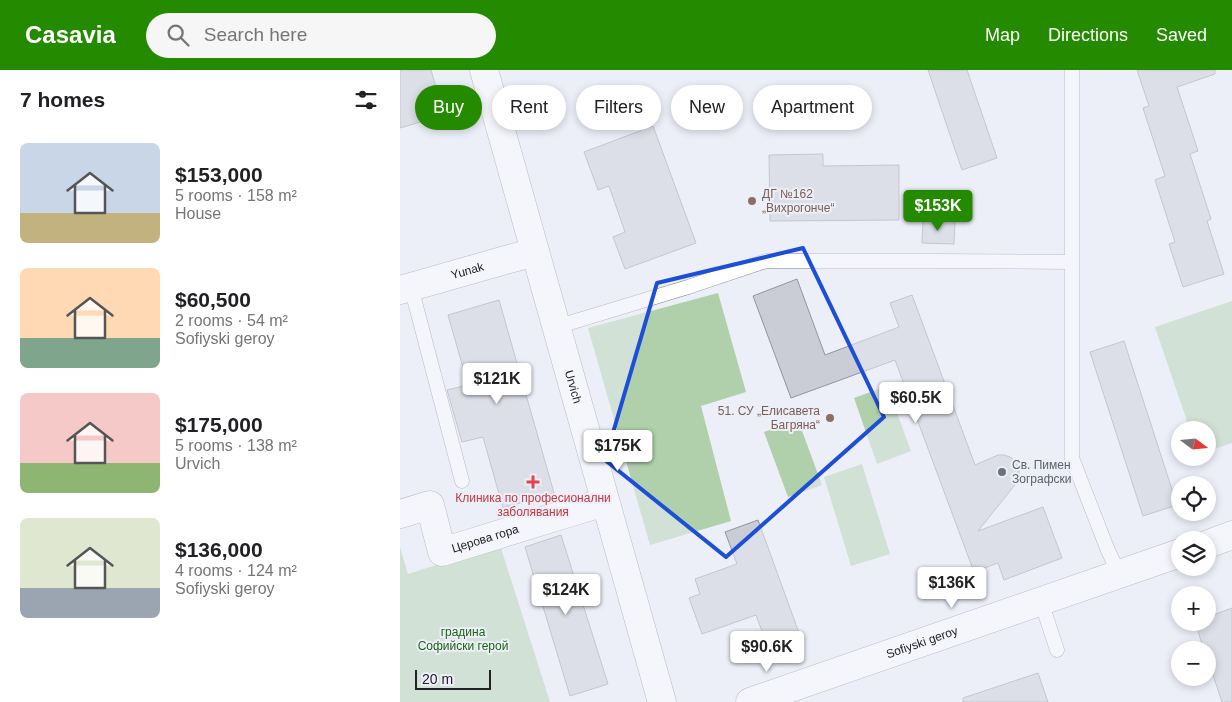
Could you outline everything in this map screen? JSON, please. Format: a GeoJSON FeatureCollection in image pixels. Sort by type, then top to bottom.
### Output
{"type":"FeatureCollection","features":[{"type":"Feature","properties":{"kind":"street","name":"Urvich"},"geometry":{"type":"LineString","coordinates":[[484,70],[662,702]]}},
{"type":"Feature","properties":{"kind":"street","name":"Yunak"},"geometry":{"type":"LineString","coordinates":[[406,288],[535,252]]}},
{"type":"Feature","properties":{"kind":"street","name":"Церова гора"},"geometry":{"type":"LineString","coordinates":[[400,514],[430,505],[442,552],[605,502]]}},
{"type":"Feature","properties":{"kind":"street"},"geometry":{"type":"LineString","coordinates":[[1216,541],[1232,535]]}},
{"type":"Feature","properties":{"kind":"street","name":"Sofiyski geroy"},"geometry":{"type":"LineString","coordinates":[[750,702],[800,689],[1041,601],[1171,556]]}},
{"type":"Feature","properties":{"kind":"lane"},"geometry":{"type":"LineString","coordinates":[[1072,70],[1072,458],[1119,574]]}},
{"type":"Feature","properties":{"kind":"lane"},"geometry":{"type":"LineString","coordinates":[[556,327],[766,262],[934,260],[1071,262]]}},
{"type":"Feature","properties":{"kind":"lane"},"geometry":{"type":"LineString","coordinates":[[406,288],[462,481]]}},
{"type":"Feature","properties":{"kind":"lane"},"geometry":{"type":"LineString","coordinates":[[1041,601],[1057,650]]}},
{"type":"Feature","properties":{"kind":"highlighted area"},"geometry":{"type":"Polygon","coordinates":[[[803,248],[884,417],[726,557],[605,460],[657,283],[803,248]]]}},
{"type":"Feature","properties":{"kind":"green space"},"geometry":{"type":"Polygon","coordinates":[[[718,293],[746,392],[701,406],[731,521],[650,545],[588,328],[718,293]]]}},
{"type":"Feature","properties":{"kind":"green space"},"geometry":{"type":"Polygon","coordinates":[[[1232,301],[1232,443],[1216,448],[1216,421],[1187,421],[1155,327],[1232,301]]]}},
{"type":"Feature","properties":{"kind":"green space"},"geometry":{"type":"Polygon","coordinates":[[[887,386],[911,451],[877,464],[854,398],[887,386]]]}},
{"type":"Feature","properties":{"kind":"green space"},"geometry":{"type":"Polygon","coordinates":[[[798,420],[822,485],[788,497],[764,432],[798,420]]]}},
{"type":"Feature","properties":{"kind":"green space"},"geometry":{"type":"Polygon","coordinates":[[[862,464],[890,554],[851,566],[824,477],[862,464]]]}},
{"type":"Feature","properties":{"kind":"green space","name":"градина Софийски герой"},"geometry":{"type":"Polygon","coordinates":[[[500,545],[550,702],[400,702],[400,547],[408,574],[500,545]]]}},
{"type":"Feature","properties":{"kind":"building"},"geometry":{"type":"Polygon","coordinates":[[[400,70],[431,70],[435,85],[415,85],[415,124],[400,128],[400,70]]]}},
{"type":"Feature","properties":{"kind":"building"},"geometry":{"type":"Polygon","coordinates":[[[928,70],[967,70],[997,158],[962,170],[928,70]]]}},
{"type":"Feature","properties":{"kind":"building"},"geometry":{"type":"Polygon","coordinates":[[[1137,70],[1215,70],[1215,74],[1177,87],[1198,151],[1190,154],[1211,219],[1207,221],[1224,274],[1183,287],[1169,244],[1175,242],[1155,180],[1165,176],[1143,108],[1149,106],[1137,70]]]}},
{"type":"Feature","properties":{"kind":"building"},"geometry":{"type":"Polygon","coordinates":[[[642,130],[654,130],[696,243],[625,269],[613,237],[625,232],[609,186],[598,190],[584,152],[642,130]]]}},
{"type":"Feature","properties":{"kind":"building"},"geometry":{"type":"Polygon","coordinates":[[[823,154],[823,166],[899,165],[899,220],[770,221],[769,155],[823,154]]]}},
{"type":"Feature","properties":{"kind":"building"},"geometry":{"type":"Polygon","coordinates":[[[923,220],[955,221],[954,244],[922,243],[923,220]]]}},
{"type":"Feature","properties":{"kind":"building"},"geometry":{"type":"Polygon","coordinates":[[[797,279],[825,355],[899,327],[890,303],[912,295],[975,465],[998,455],[1004,455],[1014,460],[1019,470],[1018,481],[978,531],[1043,507],[1062,558],[1004,580],[998,563],[974,572],[895,360],[791,398],[753,296],[797,279]]]}},
{"type":"Feature","properties":{"kind":"building"},"geometry":{"type":"Polygon","coordinates":[[[499,300],[554,493],[503,508],[483,437],[462,442],[447,390],[468,385],[448,315],[499,300]]]}},
{"type":"Feature","properties":{"kind":"building"},"geometry":{"type":"Polygon","coordinates":[[[1124,341],[1171,486],[1171,507],[1143,516],[1090,352],[1124,341]]]}},
{"type":"Feature","properties":{"kind":"building"},"geometry":{"type":"Polygon","coordinates":[[[758,520],[799,633],[767,645],[756,615],[702,634],[689,598],[700,594],[695,579],[737,564],[725,532],[758,520]]]}},
{"type":"Feature","properties":{"kind":"building"},"geometry":{"type":"Polygon","coordinates":[[[561,535],[608,684],[570,696],[525,547],[561,535]]]}},
{"type":"Feature","properties":{"kind":"building"},"geometry":{"type":"Polygon","coordinates":[[[1232,608],[1232,702],[1222,702],[1216,684],[1216,641],[1201,641],[1198,631],[1216,631],[1216,614],[1232,608]]]}},
{"type":"Feature","properties":{"kind":"building"},"geometry":{"type":"Polygon","coordinates":[[[1038,673],[1048,702],[963,702],[963,698],[1038,673]]]}},
{"type":"Feature","properties":{"kind":"place","name":"ДГ №162 „Вихрогонче“"},"geometry":{"type":"Point","coordinates":[752,201]}},
{"type":"Feature","properties":{"kind":"place","name":"51. СУ „Елисавета Багряна“"},"geometry":{"type":"Point","coordinates":[830,418]}},
{"type":"Feature","properties":{"kind":"place","name":"Св. Пимен Зографски"},"geometry":{"type":"Point","coordinates":[1002,472]}},
{"type":"Feature","properties":{"kind":"place","name":"Клиника по професионални заболявания"},"geometry":{"type":"Point","coordinates":[533,482]}}]}
